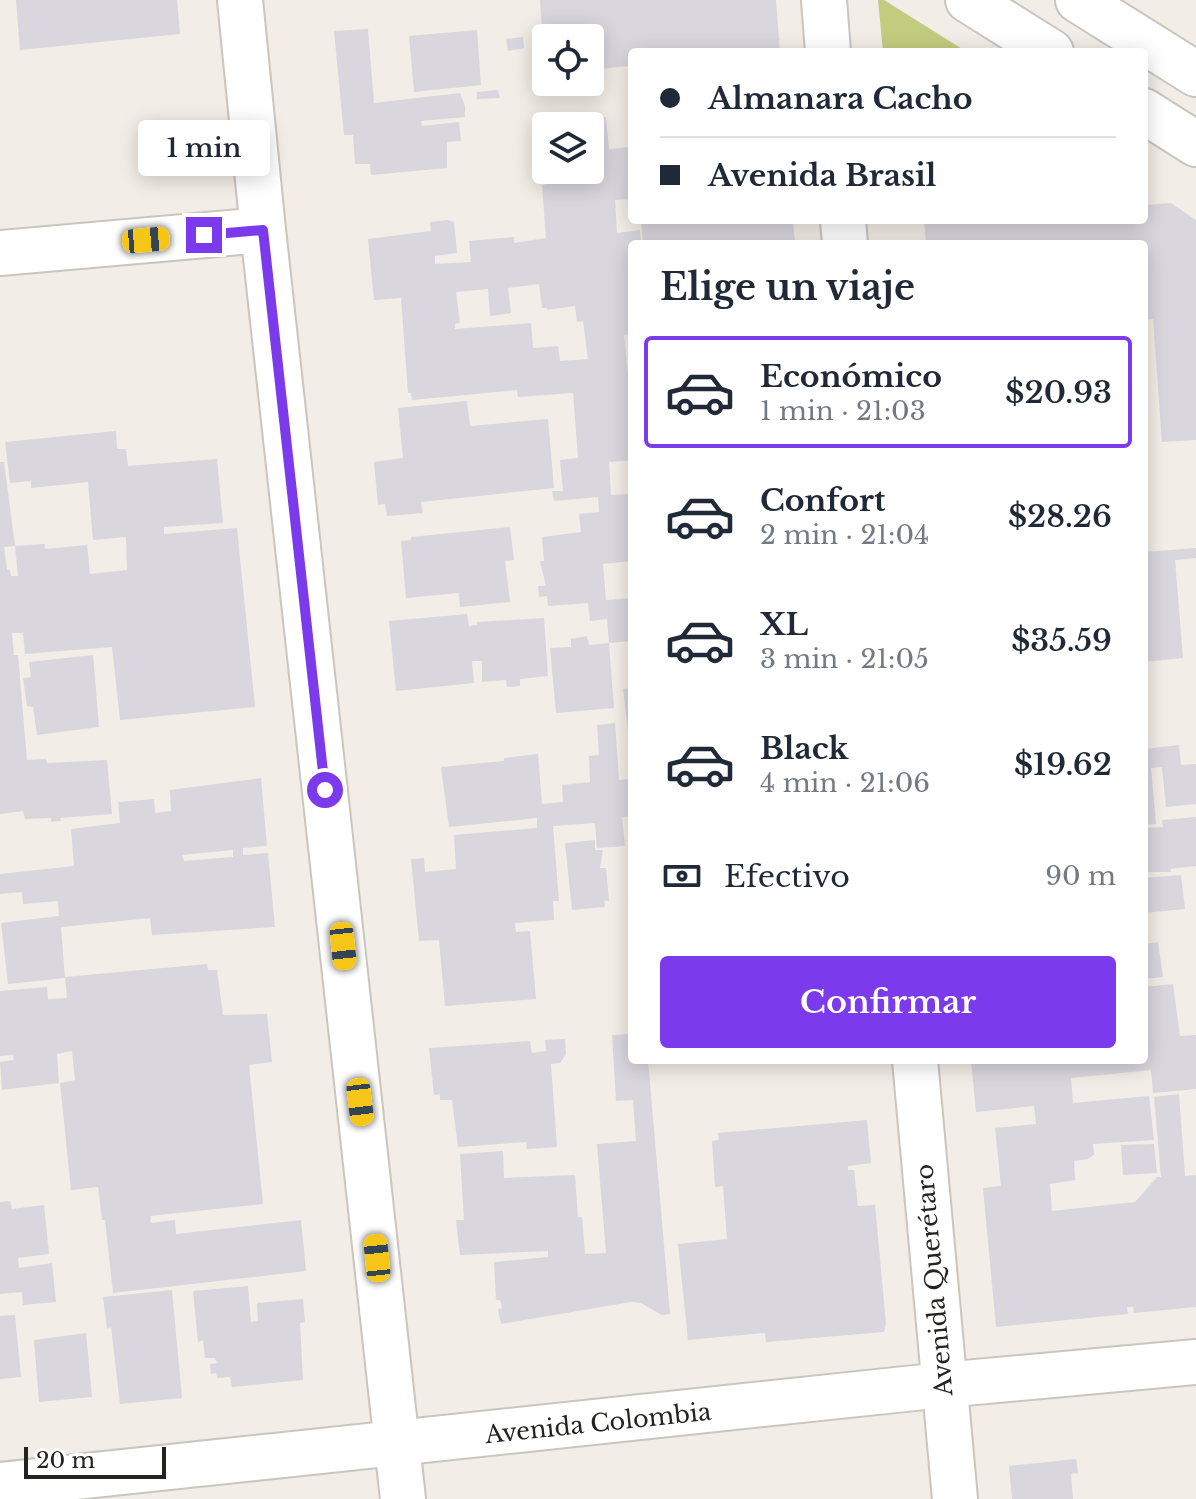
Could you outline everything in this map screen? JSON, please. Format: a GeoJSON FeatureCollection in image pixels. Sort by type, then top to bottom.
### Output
{"type":"FeatureCollection","features":[{"type":"Feature","properties":{"kind":"street"},"geometry":{"type":"LineString","coordinates":[[240,0],[403,1499]]}},
{"type":"Feature","properties":{"kind":"street"},"geometry":{"type":"LineString","coordinates":[[824,0],[828,48]]}},
{"type":"Feature","properties":{"kind":"street"},"geometry":{"type":"LineString","coordinates":[[968,0],[1045,48]]}},
{"type":"Feature","properties":{"kind":"street"},"geometry":{"type":"LineString","coordinates":[[1078,0],[1196,74]]}},
{"type":"Feature","properties":{"kind":"street"},"geometry":{"type":"LineString","coordinates":[[1148,114],[1196,144]]}},
{"type":"Feature","properties":{"kind":"street"},"geometry":{"type":"LineString","coordinates":[[0,253],[263,230]]}},
{"type":"Feature","properties":{"kind":"street","name":"Avenida Querétaro"},"geometry":{"type":"LineString","coordinates":[[915,1064],[955,1499]]}},
{"type":"Feature","properties":{"kind":"street","name":"Avenida Colombia"},"geometry":{"type":"LineString","coordinates":[[0,1485],[943,1385],[1196,1362]]}},
{"type":"Feature","properties":{"kind":"green space"},"geometry":{"type":"Polygon","coordinates":[[[878,0],[884,0],[961,48],[883,48],[878,0]]]}},
{"type":"Feature","properties":{"kind":"building"},"geometry":{"type":"Polygon","coordinates":[[[16,0],[177,0],[180,34],[20,50],[16,0]]]}},
{"type":"Feature","properties":{"kind":"building"},"geometry":{"type":"Polygon","coordinates":[[[540,0],[776,0],[780,48],[628,48],[628,66],[604,69],[604,24],[542,24],[540,0]]]}},
{"type":"Feature","properties":{"kind":"building"},"geometry":{"type":"Polygon","coordinates":[[[368,29],[374,103],[460,93],[465,117],[421,121],[422,126],[459,122],[461,141],[447,142],[447,168],[371,175],[370,164],[355,164],[353,135],[344,135],[334,31],[368,29]]]}},
{"type":"Feature","properties":{"kind":"building"},"geometry":{"type":"Polygon","coordinates":[[[477,30],[481,85],[414,92],[409,36],[477,30]]]}},
{"type":"Feature","properties":{"kind":"building"},"geometry":{"type":"Polygon","coordinates":[[[523,37],[524,48],[508,51],[506,39],[523,37]]]}},
{"type":"Feature","properties":{"kind":"building"},"geometry":{"type":"Polygon","coordinates":[[[498,90],[500,98],[477,99],[477,92],[498,90]]]}},
{"type":"Feature","properties":{"kind":"building"},"geometry":{"type":"Polygon","coordinates":[[[604,117],[609,149],[628,147],[628,199],[615,200],[617,233],[640,230],[641,240],[628,240],[628,334],[624,335],[628,374],[628,460],[609,462],[611,495],[628,494],[628,561],[603,564],[606,600],[628,598],[628,641],[609,643],[607,619],[590,621],[588,603],[548,606],[547,596],[539,597],[538,586],[546,586],[540,561],[544,561],[542,537],[581,532],[579,514],[599,512],[598,497],[554,501],[552,491],[563,491],[560,460],[578,458],[573,393],[518,397],[517,390],[412,400],[411,393],[408,393],[401,298],[374,300],[368,239],[431,231],[430,222],[448,220],[454,222],[457,253],[435,256],[435,264],[471,262],[469,241],[514,237],[514,243],[546,238],[542,185],[604,184],[604,117]],[[539,284],[508,288],[511,313],[490,316],[488,289],[456,292],[460,323],[455,324],[455,329],[531,323],[533,348],[558,346],[560,361],[588,359],[583,321],[577,322],[575,306],[542,308],[539,284]]]}},
{"type":"Feature","properties":{"kind":"building"},"geometry":{"type":"Polygon","coordinates":[[[1171,203],[1196,220],[1196,440],[1162,442],[1153,319],[1148,320],[1148,240],[926,240],[924,224],[1148,224],[1148,205],[1171,203]]]}},
{"type":"Feature","properties":{"kind":"building"},"geometry":{"type":"Polygon","coordinates":[[[641,224],[793,224],[795,240],[643,240],[641,224]]]}},
{"type":"Feature","properties":{"kind":"building"},"geometry":{"type":"Polygon","coordinates":[[[467,401],[470,426],[548,419],[554,488],[421,502],[423,513],[387,516],[385,504],[378,505],[374,462],[403,458],[398,408],[467,401]]]}},
{"type":"Feature","properties":{"kind":"building"},"geometry":{"type":"Polygon","coordinates":[[[116,431],[117,449],[126,449],[128,466],[217,459],[223,523],[164,527],[164,534],[237,528],[255,707],[120,720],[112,647],[25,654],[23,633],[12,633],[14,655],[18,655],[27,760],[46,759],[47,763],[107,760],[112,814],[60,818],[61,821],[51,822],[51,818],[25,819],[23,811],[0,814],[0,462],[4,462],[15,546],[45,544],[45,549],[87,545],[90,574],[127,570],[126,537],[93,540],[88,482],[31,488],[31,481],[10,483],[5,442],[116,431]],[[15,546],[4,547],[7,570],[10,570],[11,576],[18,576],[15,546]]]}},
{"type":"Feature","properties":{"kind":"building"},"geometry":{"type":"Polygon","coordinates":[[[510,527],[514,560],[505,561],[510,602],[460,607],[459,593],[406,598],[401,541],[411,540],[411,537],[510,527]]]}},
{"type":"Feature","properties":{"kind":"building"},"geometry":{"type":"Polygon","coordinates":[[[1196,548],[1196,558],[1175,560],[1183,658],[1148,662],[1148,552],[1196,548]]]}},
{"type":"Feature","properties":{"kind":"building"},"geometry":{"type":"Polygon","coordinates":[[[467,614],[469,626],[477,625],[477,622],[544,618],[548,676],[520,679],[520,686],[507,687],[506,680],[482,682],[482,661],[472,661],[474,683],[396,691],[389,621],[467,614]]]}},
{"type":"Feature","properties":{"kind":"building"},"geometry":{"type":"Polygon","coordinates":[[[587,636],[589,645],[609,643],[614,708],[556,713],[550,648],[571,647],[571,639],[587,636]]]}},
{"type":"Feature","properties":{"kind":"building"},"geometry":{"type":"Polygon","coordinates":[[[93,655],[99,727],[37,735],[33,707],[27,706],[23,678],[31,677],[29,662],[93,655]]]}},
{"type":"Feature","properties":{"kind":"building"},"geometry":{"type":"Polygon","coordinates":[[[628,688],[628,731],[623,689],[628,688]]]}},
{"type":"Feature","properties":{"kind":"building"},"geometry":{"type":"Polygon","coordinates":[[[615,723],[619,780],[628,779],[628,816],[622,817],[625,846],[597,848],[595,823],[553,826],[559,901],[553,901],[554,920],[515,923],[516,932],[530,931],[536,999],[445,1006],[439,940],[419,941],[411,859],[424,858],[425,872],[456,869],[454,835],[537,828],[537,818],[449,827],[441,767],[504,761],[504,758],[538,754],[542,804],[563,802],[562,785],[590,782],[589,756],[599,755],[597,725],[615,723]]]}},
{"type":"Feature","properties":{"kind":"building"},"geometry":{"type":"Polygon","coordinates":[[[1179,745],[1181,765],[1196,764],[1196,804],[1166,807],[1162,767],[1151,768],[1156,824],[1148,825],[1148,749],[1179,745]]]}},
{"type":"Feature","properties":{"kind":"building"},"geometry":{"type":"Polygon","coordinates":[[[261,778],[267,846],[243,848],[243,855],[268,853],[275,927],[152,935],[150,918],[61,927],[65,978],[8,984],[1,923],[59,916],[58,901],[23,904],[22,892],[0,894],[0,874],[74,866],[71,829],[120,823],[118,802],[154,799],[155,813],[171,811],[170,790],[261,778]],[[233,850],[182,855],[184,861],[233,857],[233,850]]]}},
{"type":"Feature","properties":{"kind":"building"},"geometry":{"type":"Polygon","coordinates":[[[1196,817],[1196,866],[1170,869],[1171,872],[1148,872],[1148,828],[1163,827],[1162,820],[1196,817]]]}},
{"type":"Feature","properties":{"kind":"building"},"geometry":{"type":"Polygon","coordinates":[[[595,840],[595,850],[603,850],[600,868],[606,868],[609,901],[604,901],[605,907],[572,910],[565,843],[595,840]]]}},
{"type":"Feature","properties":{"kind":"building"},"geometry":{"type":"Polygon","coordinates":[[[1181,875],[1185,909],[1148,913],[1148,878],[1181,875]]]}},
{"type":"Feature","properties":{"kind":"building"},"geometry":{"type":"Polygon","coordinates":[[[1158,942],[1163,977],[1148,979],[1148,943],[1158,942]]]}},
{"type":"Feature","properties":{"kind":"building"},"geometry":{"type":"Polygon","coordinates":[[[207,964],[208,970],[217,970],[223,1015],[267,1014],[272,1062],[249,1065],[263,1204],[150,1216],[151,1223],[175,1220],[176,1234],[301,1220],[306,1271],[113,1293],[98,1187],[71,1190],[60,1083],[75,1080],[72,1051],[57,1054],[59,1083],[2,1090],[0,1062],[14,1060],[13,1055],[0,1056],[0,991],[47,987],[48,999],[67,998],[65,977],[207,964]]]}},
{"type":"Feature","properties":{"kind":"building"},"geometry":{"type":"Polygon","coordinates":[[[1173,984],[1180,1036],[1196,1035],[1196,1089],[1153,1093],[1151,1070],[1071,1078],[1073,1103],[1149,1096],[1154,1140],[1093,1144],[1094,1155],[1074,1161],[1075,1180],[1050,1184],[1052,1211],[1135,1202],[1157,1177],[1161,1177],[1154,1097],[1179,1094],[1185,1176],[1196,1175],[1196,1307],[1134,1313],[1133,1307],[1127,1307],[1128,1314],[996,1327],[983,1188],[1001,1186],[995,1128],[1036,1124],[1034,1106],[976,1112],[971,1064],[1148,1064],[1148,987],[1173,984]]]}},
{"type":"Feature","properties":{"kind":"building"},"geometry":{"type":"Polygon","coordinates":[[[628,1034],[628,1064],[648,1064],[670,1314],[662,1315],[641,1303],[631,1302],[501,1324],[498,1309],[502,1308],[500,1300],[496,1300],[494,1262],[548,1257],[548,1251],[460,1255],[456,1220],[464,1220],[460,1154],[503,1151],[504,1178],[575,1175],[585,1254],[606,1253],[597,1144],[636,1141],[633,1100],[616,1101],[612,1035],[628,1034]]]}},
{"type":"Feature","properties":{"kind":"building"},"geometry":{"type":"Polygon","coordinates":[[[565,1039],[566,1054],[560,1063],[551,1064],[557,1147],[527,1149],[526,1142],[458,1147],[452,1100],[440,1100],[440,1094],[434,1095],[429,1048],[530,1041],[532,1053],[546,1051],[545,1040],[565,1039]]]}},
{"type":"Feature","properties":{"kind":"building"},"geometry":{"type":"Polygon","coordinates":[[[867,1120],[871,1163],[848,1166],[848,1170],[854,1170],[858,1206],[875,1205],[886,1324],[884,1332],[766,1342],[765,1333],[688,1340],[678,1244],[727,1239],[723,1186],[715,1187],[712,1141],[719,1140],[718,1133],[867,1120]]]}},
{"type":"Feature","properties":{"kind":"building"},"geometry":{"type":"Polygon","coordinates":[[[1154,1144],[1157,1173],[1123,1175],[1121,1145],[1154,1144]]]}},
{"type":"Feature","properties":{"kind":"building"},"geometry":{"type":"Polygon","coordinates":[[[10,1201],[12,1209],[44,1205],[49,1254],[18,1258],[19,1268],[52,1263],[56,1302],[23,1305],[22,1292],[0,1294],[0,1202],[10,1201]]]}},
{"type":"Feature","properties":{"kind":"building"},"geometry":{"type":"Polygon","coordinates":[[[248,1286],[251,1322],[258,1321],[257,1303],[303,1299],[305,1322],[300,1323],[303,1380],[232,1387],[230,1377],[217,1378],[216,1373],[211,1374],[210,1364],[217,1363],[215,1358],[205,1358],[203,1340],[198,1342],[193,1291],[248,1286]]]}},
{"type":"Feature","properties":{"kind":"building"},"geometry":{"type":"Polygon","coordinates":[[[172,1290],[182,1398],[120,1404],[111,1327],[107,1329],[103,1297],[172,1290]]]}},
{"type":"Feature","properties":{"kind":"building"},"geometry":{"type":"Polygon","coordinates":[[[15,1315],[21,1377],[0,1379],[0,1316],[15,1315]]]}},
{"type":"Feature","properties":{"kind":"building"},"geometry":{"type":"Polygon","coordinates":[[[86,1333],[92,1397],[39,1402],[34,1340],[86,1333]]]}},
{"type":"Feature","properties":{"kind":"building"},"geometry":{"type":"Polygon","coordinates":[[[1076,1459],[1078,1473],[1071,1474],[1073,1499],[1012,1499],[1009,1466],[1076,1459]]]}},
{"type":"Feature","properties":{"kind":"route"},"geometry":{"type":"LineString","coordinates":[[204,235],[263,230],[325,790]]}}]}
